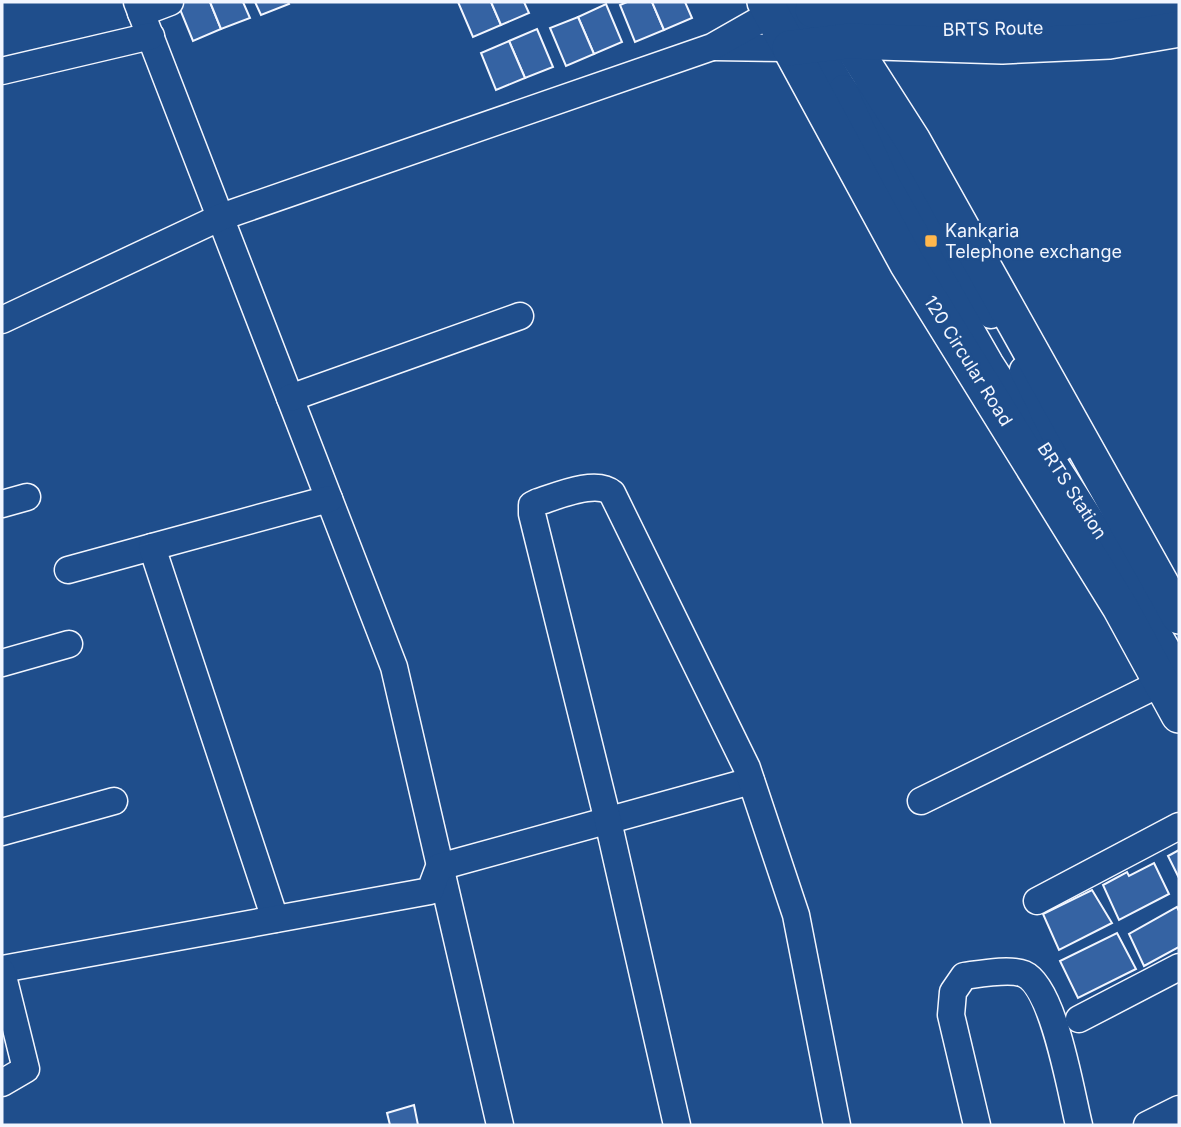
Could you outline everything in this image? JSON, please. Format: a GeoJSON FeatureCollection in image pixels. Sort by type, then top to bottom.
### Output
{"type":"FeatureCollection","features":[{"type":"Feature","properties":{"kind":"main road"},"geometry":{"type":"LineString","coordinates":[[805,21],[1106,14],[1178,2]]}},
{"type":"Feature","properties":{"kind":"main road"},"geometry":{"type":"LineString","coordinates":[[805,21],[1002,46],[1110,41],[1179,29]]}},
{"type":"Feature","properties":{"kind":"main road"},"geometry":{"type":"LineString","coordinates":[[805,21],[913,141],[1179,616]]}},
{"type":"Feature","properties":{"kind":"main road","name":"120 Circular Road"},"geometry":{"type":"LineString","coordinates":[[805,21],[907,262],[1121,607],[1170,676],[1179,715]]}},
{"type":"Feature","properties":{"kind":"street"},"geometry":{"type":"LineString","coordinates":[[2,71],[143,17],[170,2]]}},
{"type":"Feature","properties":{"kind":"street","name":"BRTS Route"},"geometry":{"type":"LineString","coordinates":[[712,47],[805,21],[967,30],[1110,25],[1179,12]]}},
{"type":"Feature","properties":{"kind":"street"},"geometry":{"type":"LineString","coordinates":[[143,17],[394,667],[500,1125]]}},
{"type":"Feature","properties":{"kind":"street"},"geometry":{"type":"LineString","coordinates":[[2,320],[221,217],[712,47],[805,21]]}},
{"type":"Feature","properties":{"kind":"street","name":"BRTS Station"},"geometry":{"type":"LineString","coordinates":[[805,21],[844,88],[887,184],[969,328],[1107,545],[1170,676]]}},
{"type":"Feature","properties":{"kind":"street"},"geometry":{"type":"LineString","coordinates":[[290,398],[520,316]]}},
{"type":"Feature","properties":{"kind":"street"},"geometry":{"type":"LineString","coordinates":[[677,1125],[608,821],[532,514],[532,505],[594,486],[605,487],[612,493],[747,768],[796,915],[836,1125]]}},
{"type":"Feature","properties":{"kind":"street"},"geometry":{"type":"LineString","coordinates":[[68,570],[329,499]]}},
{"type":"Feature","properties":{"kind":"street"},"geometry":{"type":"LineString","coordinates":[[152,547],[275,919]]}},
{"type":"Feature","properties":{"kind":"street"},"geometry":{"type":"LineString","coordinates":[[2,663],[69,644]]}},
{"type":"Feature","properties":{"kind":"street"},"geometry":{"type":"LineString","coordinates":[[921,801],[1170,676]]}},
{"type":"Feature","properties":{"kind":"street"},"geometry":{"type":"LineString","coordinates":[[439,867],[751,781]]}},
{"type":"Feature","properties":{"kind":"street"},"geometry":{"type":"LineString","coordinates":[[2,832],[114,801]]}},
{"type":"Feature","properties":{"kind":"street"},"geometry":{"type":"LineString","coordinates":[[1037,901],[1179,825]]}},
{"type":"Feature","properties":{"kind":"street"},"geometry":{"type":"LineString","coordinates":[[2,1083],[26,1069],[2,970],[430,891],[439,867]]}},
{"type":"Feature","properties":{"kind":"street"},"geometry":{"type":"LineString","coordinates":[[1079,1020],[1179,967]]}},
{"type":"Feature","properties":{"kind":"street"},"geometry":{"type":"LineString","coordinates":[[977,1125],[951,1015],[951,1003],[953,992],[964,976],[989,972],[1023,973],[1038,985],[1050,1008],[1079,1125]]}},
{"type":"Feature","properties":{"kind":"street"},"geometry":{"type":"LineString","coordinates":[[1147,1125],[1179,1109]]}},
{"type":"Feature","properties":{"kind":"building"},"geometry":{"type":"Polygon","coordinates":[[[177,2],[210,2],[221,29],[193,41],[177,2]]]}},
{"type":"Feature","properties":{"kind":"building"},"geometry":{"type":"Polygon","coordinates":[[[210,2],[243,2],[250,18],[221,29],[210,2]]]}},
{"type":"Feature","properties":{"kind":"building"},"geometry":{"type":"Polygon","coordinates":[[[255,2],[288,2],[289,4],[261,15],[255,2]]]}},
{"type":"Feature","properties":{"kind":"building"},"geometry":{"type":"Polygon","coordinates":[[[458,2],[491,2],[501,25],[473,37],[458,2]]]}},
{"type":"Feature","properties":{"kind":"building"},"geometry":{"type":"Polygon","coordinates":[[[491,2],[524,2],[529,13],[501,25],[491,2]]]}},
{"type":"Feature","properties":{"kind":"building"},"geometry":{"type":"Polygon","coordinates":[[[627,2],[652,2],[664,30],[635,42],[620,5],[627,2]]]}},
{"type":"Feature","properties":{"kind":"building"},"geometry":{"type":"Polygon","coordinates":[[[652,2],[685,2],[692,18],[664,30],[652,2]]]}},
{"type":"Feature","properties":{"kind":"building"},"geometry":{"type":"Polygon","coordinates":[[[606,4],[622,42],[594,54],[578,17],[606,4]]]}},
{"type":"Feature","properties":{"kind":"building"},"geometry":{"type":"Polygon","coordinates":[[[578,17],[594,54],[566,66],[550,28],[578,17]]]}},
{"type":"Feature","properties":{"kind":"building"},"geometry":{"type":"Polygon","coordinates":[[[537,29],[553,67],[525,78],[509,41],[537,29]]]}},
{"type":"Feature","properties":{"kind":"building"},"geometry":{"type":"Polygon","coordinates":[[[509,41],[525,78],[496,90],[481,53],[509,41]]]}},
{"type":"Feature","properties":{"kind":"building"},"geometry":{"type":"Polygon","coordinates":[[[1179,850],[1179,878],[1168,856],[1179,850]]]}},
{"type":"Feature","properties":{"kind":"building"},"geometry":{"type":"Polygon","coordinates":[[[1154,863],[1169,894],[1119,920],[1103,885],[1127,872],[1129,876],[1154,863]]]}},
{"type":"Feature","properties":{"kind":"building"},"geometry":{"type":"Polygon","coordinates":[[[1092,890],[1112,923],[1059,950],[1043,914],[1092,890]]]}},
{"type":"Feature","properties":{"kind":"building"},"geometry":{"type":"Polygon","coordinates":[[[1177,907],[1179,947],[1144,966],[1129,934],[1177,907]]]}},
{"type":"Feature","properties":{"kind":"building"},"geometry":{"type":"Polygon","coordinates":[[[1117,933],[1136,969],[1078,998],[1060,961],[1117,933]]]}},
{"type":"Feature","properties":{"kind":"building"},"geometry":{"type":"Polygon","coordinates":[[[414,1105],[418,1125],[390,1125],[387,1113],[414,1105]]]}},
{"type":"Feature","properties":{"kind":"place","name":"Kankaria Telephone exchange"},"geometry":{"type":"Point","coordinates":[931,241]}}]}
